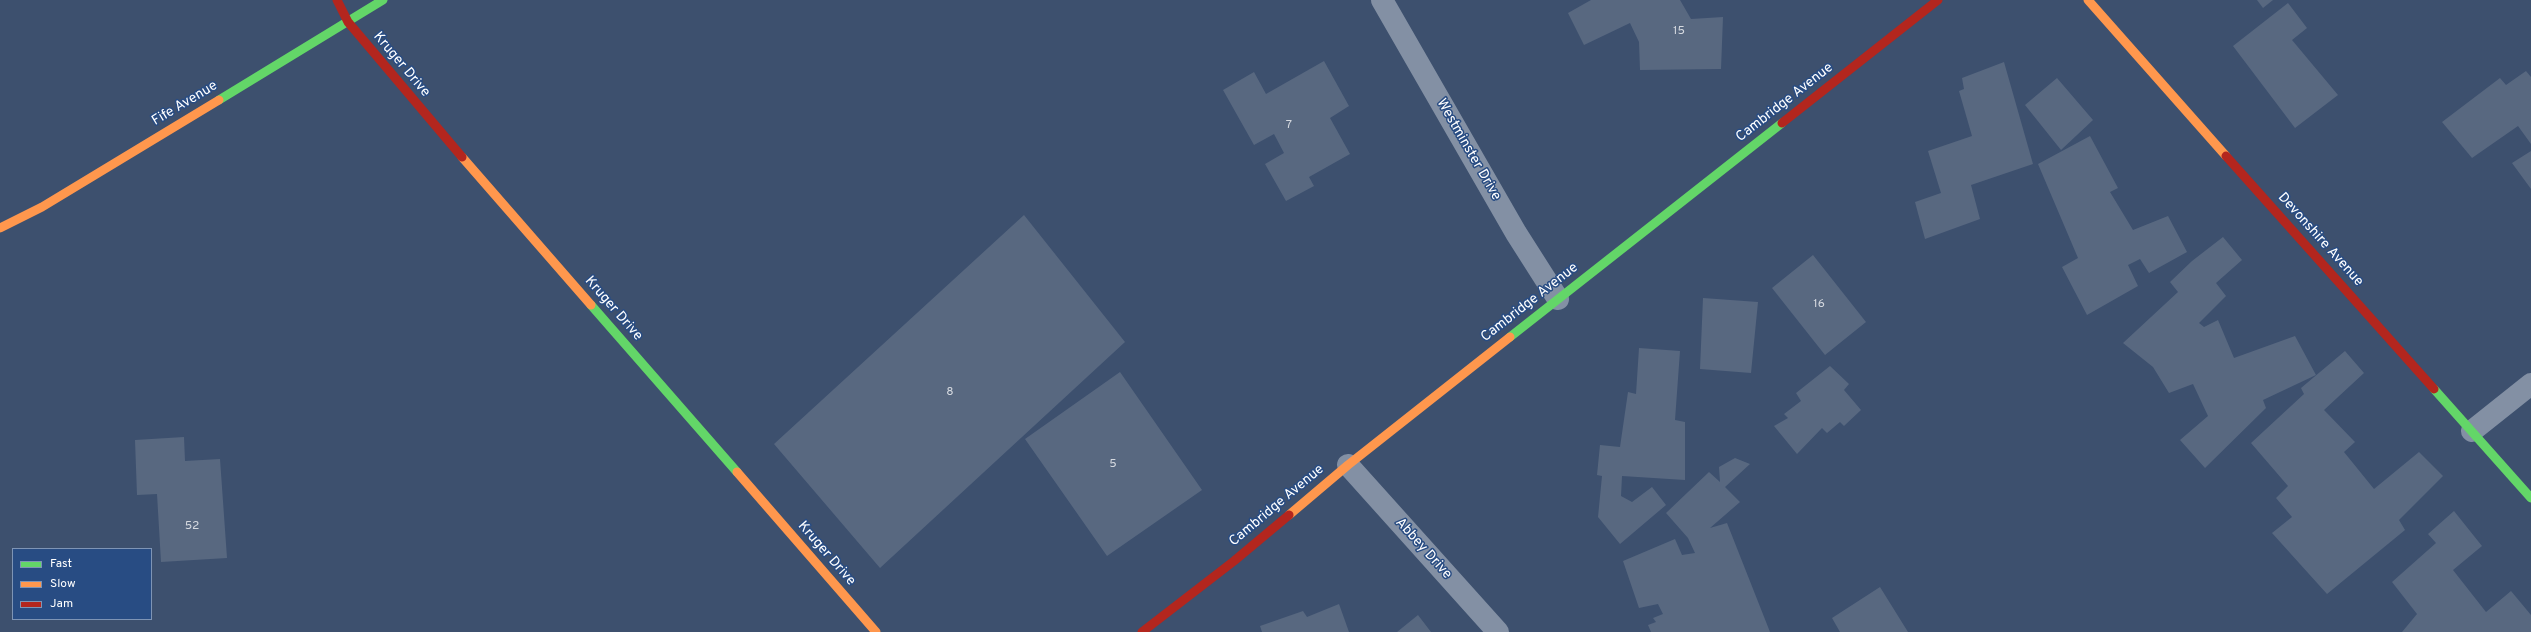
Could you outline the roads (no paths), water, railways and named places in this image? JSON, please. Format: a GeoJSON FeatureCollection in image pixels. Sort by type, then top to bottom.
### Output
{"type":"FeatureCollection","features":[{"type":"Feature","properties":{"kind":"street","name":"Kruger Drive"},"geometry":{"type":"LineString","coordinates":[[337,0],[348,22],[398,84],[876,632]]}},
{"type":"Feature","properties":{"kind":"street","name":"Fife Avenue"},"geometry":{"type":"LineString","coordinates":[[0,228],[42,207],[383,0]]}},
{"type":"Feature","properties":{"kind":"street","name":"Westminster Drive"},"geometry":{"type":"LineString","coordinates":[[1382,0],[1516,233],[1558,299]]}},
{"type":"Feature","properties":{"kind":"street","name":"Cambridge Avenue"},"geometry":{"type":"LineString","coordinates":[[1142,632],[1234,561],[1348,465],[1938,0]]}},
{"type":"Feature","properties":{"kind":"street","name":"Devonshire Avenue"},"geometry":{"type":"LineString","coordinates":[[2088,0],[2531,498]]}},
{"type":"Feature","properties":{"kind":"street"},"geometry":{"type":"LineString","coordinates":[[2472,431],[2531,384]]}},
{"type":"Feature","properties":{"kind":"street","name":"Abbey Drive"},"geometry":{"type":"LineString","coordinates":[[1348,465],[1498,632]]}}]}
